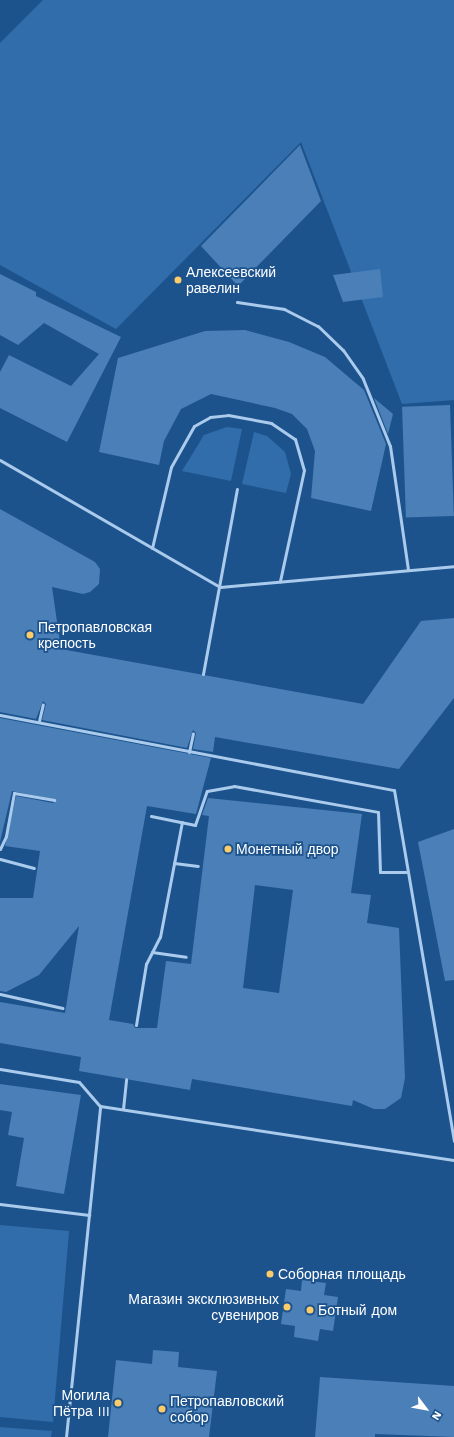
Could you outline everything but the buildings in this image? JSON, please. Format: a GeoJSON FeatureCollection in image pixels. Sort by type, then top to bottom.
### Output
{"type":"FeatureCollection","features":[{"type":"Feature","properties":{"kind":"lane"},"geometry":{"type":"LineString","coordinates":[[237,302],[284,309],[318,326],[344,350],[363,379],[390,446],[408,570]]}},
{"type":"Feature","properties":{"kind":"lane"},"geometry":{"type":"LineString","coordinates":[[152,548],[171,467],[194,426],[210,417],[228,415],[270,423],[295,439],[304,470],[280,581]]}},
{"type":"Feature","properties":{"kind":"lane"},"geometry":{"type":"LineString","coordinates":[[0,460],[220,587],[454,566]]}},
{"type":"Feature","properties":{"kind":"lane"},"geometry":{"type":"LineString","coordinates":[[203,674],[237,489]]}},
{"type":"Feature","properties":{"kind":"lane"},"geometry":{"type":"LineString","coordinates":[[39,721],[43,704]]}},
{"type":"Feature","properties":{"kind":"lane"},"geometry":{"type":"LineString","coordinates":[[0,715],[39,721],[189,752],[394,790],[406,872],[454,1141]]}},
{"type":"Feature","properties":{"kind":"lane"},"geometry":{"type":"LineString","coordinates":[[189,752],[193,733]]}},
{"type":"Feature","properties":{"kind":"lane"},"geometry":{"type":"LineString","coordinates":[[150,816],[195,824],[207,791],[234,786],[378,812],[380,872],[406,872]]}},
{"type":"Feature","properties":{"kind":"lane"},"geometry":{"type":"LineString","coordinates":[[0,849],[14,793],[54,800]]}},
{"type":"Feature","properties":{"kind":"lane"},"geometry":{"type":"LineString","coordinates":[[136,1025],[146,964],[160,937],[182,822]]}},
{"type":"Feature","properties":{"kind":"lane"},"geometry":{"type":"LineString","coordinates":[[0,859],[34,868]]}},
{"type":"Feature","properties":{"kind":"lane"},"geometry":{"type":"LineString","coordinates":[[174,863],[198,866]]}},
{"type":"Feature","properties":{"kind":"lane"},"geometry":{"type":"LineString","coordinates":[[152,952],[186,957]]}},
{"type":"Feature","properties":{"kind":"lane"},"geometry":{"type":"LineString","coordinates":[[0,994],[62,1008]]}},
{"type":"Feature","properties":{"kind":"lane"},"geometry":{"type":"LineString","coordinates":[[0,1069],[79,1082],[100,1106],[122,1108],[454,1160]]}},
{"type":"Feature","properties":{"kind":"lane"},"geometry":{"type":"LineString","coordinates":[[122,1108],[126,1079]]}},
{"type":"Feature","properties":{"kind":"lane"},"geometry":{"type":"LineString","coordinates":[[66,1437],[100,1106]]}},
{"type":"Feature","properties":{"kind":"lane"},"geometry":{"type":"LineString","coordinates":[[0,1204],[89,1215]]}},
{"type":"Feature","properties":{"kind":"shaded area"},"geometry":{"type":"Polygon","coordinates":[[[43,0],[454,0],[454,400],[402,404],[301,142],[116,329],[0,265],[0,43],[43,0]]]}},
{"type":"Feature","properties":{"kind":"shaded area"},"geometry":{"type":"Polygon","coordinates":[[[227,427],[242,429],[231,481],[182,471],[204,435],[227,427]]]}},
{"type":"Feature","properties":{"kind":"shaded area"},"geometry":{"type":"Polygon","coordinates":[[[254,432],[267,436],[285,452],[291,474],[286,493],[242,484],[254,432]]]}},
{"type":"Feature","properties":{"kind":"shaded area"},"geometry":{"type":"Polygon","coordinates":[[[0,1225],[69,1231],[53,1422],[0,1417],[0,1225]]]}},
{"type":"Feature","properties":{"kind":"shaded area"},"geometry":{"type":"Polygon","coordinates":[[[0,1427],[52,1431],[51,1437],[0,1437],[0,1427]]]}},
{"type":"Feature","properties":{"kind":"place","name":"Алексеевский равелин"},"geometry":{"type":"Point","coordinates":[178,280]}},
{"type":"Feature","properties":{"kind":"place","name":"Петропавловская крепость"},"geometry":{"type":"Point","coordinates":[30,635]}},
{"type":"Feature","properties":{"kind":"place","name":"Монетный двор"},"geometry":{"type":"Point","coordinates":[228,849]}},
{"type":"Feature","properties":{"kind":"place","name":"Соборная площадь"},"geometry":{"type":"Point","coordinates":[270,1274]}},
{"type":"Feature","properties":{"kind":"place","name":"Магазин эксклюзивных сувениров"},"geometry":{"type":"Point","coordinates":[287,1307]}},
{"type":"Feature","properties":{"kind":"place","name":"Ботный дом"},"geometry":{"type":"Point","coordinates":[310,1310]}},
{"type":"Feature","properties":{"kind":"place","name":"Могила Пётра III"},"geometry":{"type":"Point","coordinates":[118,1403]}},
{"type":"Feature","properties":{"kind":"place","name":"Петропавловский собор"},"geometry":{"type":"Point","coordinates":[162,1409]}}]}
